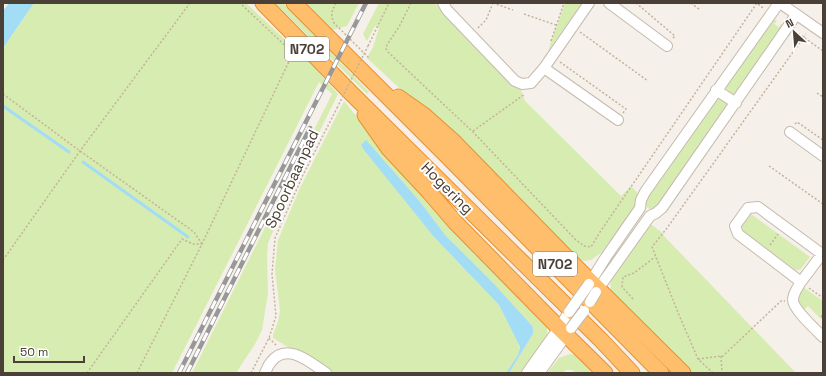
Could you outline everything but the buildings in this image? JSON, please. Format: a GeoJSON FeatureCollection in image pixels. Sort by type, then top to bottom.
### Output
{"type":"FeatureCollection","features":[{"type":"Feature","properties":{"kind":"highway","name":"Hogering"},"geometry":{"type":"LineString","coordinates":[[263,3],[352,94],[601,340],[632,373]]}},
{"type":"Feature","properties":{"kind":"highway","name":"Hogering"},"geometry":{"type":"LineString","coordinates":[[294,3],[661,373]]}},
{"type":"Feature","properties":{"kind":"highway","name":"N702"},"geometry":{"type":"LineString","coordinates":[[369,78],[425,116],[452,140],[593,287],[683,373]]}},
{"type":"Feature","properties":{"kind":"highway","name":"N702"},"geometry":{"type":"LineString","coordinates":[[352,94],[380,138],[430,192],[455,222],[565,328],[605,373]]}},
{"type":"Feature","properties":{"kind":"street"},"geometry":{"type":"LineString","coordinates":[[443,3],[447,10],[515,81],[522,84],[531,83],[544,68],[589,3]]}},
{"type":"Feature","properties":{"kind":"street"},"geometry":{"type":"LineString","coordinates":[[609,3],[667,46]]}},
{"type":"Feature","properties":{"kind":"street"},"geometry":{"type":"LineString","coordinates":[[527,373],[565,328],[584,311],[606,257],[640,208],[641,200],[645,192],[779,3],[823,33]]}},
{"type":"Feature","properties":{"kind":"street"},"geometry":{"type":"LineString","coordinates":[[539,373],[565,328],[576,303],[593,287],[650,216],[662,208],[736,103],[796,14]]}},
{"type":"Feature","properties":{"kind":"street"},"geometry":{"type":"LineString","coordinates":[[544,68],[618,120]]}},
{"type":"Feature","properties":{"kind":"street"},"geometry":{"type":"LineString","coordinates":[[716,90],[736,103]]}},
{"type":"Feature","properties":{"kind":"street"},"geometry":{"type":"LineString","coordinates":[[790,132],[823,156]]}},
{"type":"Feature","properties":{"kind":"street"},"geometry":{"type":"LineString","coordinates":[[801,282],[738,234],[735,226],[748,208],[758,207],[823,253],[795,291],[793,299],[794,304],[800,312],[823,337]]}},
{"type":"Feature","properties":{"kind":"street"},"geometry":{"type":"LineString","coordinates":[[640,208],[650,216]]}},
{"type":"Feature","properties":{"kind":"street"},"geometry":{"type":"LineString","coordinates":[[265,373],[271,362],[277,356],[292,353],[300,356],[326,373]]}},
{"type":"Feature","properties":{"kind":"path"},"geometry":{"type":"LineString","coordinates":[[3,260],[80,151],[190,3]]}},
{"type":"Feature","properties":{"kind":"path"},"geometry":{"type":"LineString","coordinates":[[137,373],[202,244],[293,53],[240,3]]}},
{"type":"Feature","properties":{"kind":"path"},"geometry":{"type":"LineString","coordinates":[[336,3],[331,14],[334,23],[370,59]]}},
{"type":"Feature","properties":{"kind":"path","name":"Spoorbaanpad"},"geometry":{"type":"LineString","coordinates":[[252,373],[269,338],[276,316],[272,274],[275,238],[303,175],[389,3]]}},
{"type":"Feature","properties":{"kind":"path"},"geometry":{"type":"LineString","coordinates":[[410,3],[400,24],[387,45],[387,50],[473,132],[576,240],[584,246],[591,247],[757,3]]}},
{"type":"Feature","properties":{"kind":"path"},"geometry":{"type":"LineString","coordinates":[[471,35],[486,20],[493,3],[513,10]]}},
{"type":"Feature","properties":{"kind":"path"},"geometry":{"type":"LineString","coordinates":[[549,46],[564,3]]}},
{"type":"Feature","properties":{"kind":"path"},"geometry":{"type":"LineString","coordinates":[[690,3],[700,10]]}},
{"type":"Feature","properties":{"kind":"path"},"geometry":{"type":"LineString","coordinates":[[524,14],[556,25]]}},
{"type":"Feature","properties":{"kind":"path"},"geometry":{"type":"LineString","coordinates":[[572,26],[648,81]]}},
{"type":"Feature","properties":{"kind":"path"},"geometry":{"type":"LineString","coordinates":[[713,373],[698,359],[652,247],[812,26]]}},
{"type":"Feature","properties":{"kind":"path"},"geometry":{"type":"LineString","coordinates":[[473,132],[525,94],[531,83]]}},
{"type":"Feature","properties":{"kind":"path"},"geometry":{"type":"LineString","coordinates":[[817,93],[823,97]]}},
{"type":"Feature","properties":{"kind":"path"},"geometry":{"type":"LineString","coordinates":[[3,94],[194,232],[202,244]]}},
{"type":"Feature","properties":{"kind":"path"},"geometry":{"type":"LineString","coordinates":[[790,132],[797,122],[823,140]]}},
{"type":"Feature","properties":{"kind":"path"},"geometry":{"type":"LineString","coordinates":[[769,166],[823,204]]}},
{"type":"Feature","properties":{"kind":"path"},"geometry":{"type":"LineString","coordinates":[[764,253],[784,226]]}},
{"type":"Feature","properties":{"kind":"path"},"geometry":{"type":"LineString","coordinates":[[87,373],[182,239],[193,244],[202,244]]}},
{"type":"Feature","properties":{"kind":"path"},"geometry":{"type":"LineString","coordinates":[[633,299],[622,287],[623,277],[634,273],[655,257]]}},
{"type":"Feature","properties":{"kind":"path"},"geometry":{"type":"LineString","coordinates":[[801,282],[823,298]]}},
{"type":"Feature","properties":{"kind":"path"},"geometry":{"type":"LineString","coordinates":[[698,359],[723,356],[782,301],[793,299]]}},
{"type":"Feature","properties":{"kind":"path"},"geometry":{"type":"LineString","coordinates":[[720,356],[722,373]]}},
{"type":"Feature","properties":{"kind":"green space"},"geometry":{"type":"Polygon","coordinates":[[[34,3],[246,3],[314,67],[338,94],[293,185],[268,243],[268,293],[262,330],[255,344],[236,373],[192,373],[332,94],[319,82],[172,373],[3,373],[3,48],[34,3]]]}},
{"type":"Feature","properties":{"kind":"green space"},"geometry":{"type":"Polygon","coordinates":[[[275,3],[283,3],[369,92],[367,94],[275,3]]]}},
{"type":"Feature","properties":{"kind":"green space"},"geometry":{"type":"Polygon","coordinates":[[[306,3],[359,3],[347,26],[332,30],[306,3]]]}},
{"type":"Feature","properties":{"kind":"green space"},"geometry":{"type":"Polygon","coordinates":[[[379,3],[437,3],[436,5],[521,90],[525,101],[621,196],[631,186],[640,196],[633,214],[602,252],[591,260],[578,260],[367,58],[373,47],[379,28],[375,26],[367,41],[363,34],[379,3]]]}},
{"type":"Feature","properties":{"kind":"green space"},"geometry":{"type":"Polygon","coordinates":[[[565,3],[582,3],[548,51],[565,3]]]}},
{"type":"Feature","properties":{"kind":"green space"},"geometry":{"type":"Polygon","coordinates":[[[772,18],[777,21],[774,24],[779,27],[781,24],[785,27],[736,95],[730,93],[726,86],[772,18]]]}},
{"type":"Feature","properties":{"kind":"green space"},"geometry":{"type":"Polygon","coordinates":[[[717,98],[722,98],[728,103],[728,105],[659,207],[653,209],[648,208],[645,205],[645,199],[717,98]]]}},
{"type":"Feature","properties":{"kind":"green space"},"geometry":{"type":"Polygon","coordinates":[[[344,101],[366,128],[547,325],[547,337],[522,373],[509,373],[533,334],[533,327],[446,236],[421,203],[361,145],[434,237],[499,305],[519,345],[520,348],[518,356],[506,373],[331,373],[273,338],[280,311],[275,270],[278,240],[300,188],[344,101]]]}},
{"type":"Feature","properties":{"kind":"green space"},"geometry":{"type":"Polygon","coordinates":[[[751,214],[810,257],[800,270],[795,270],[743,231],[742,226],[751,214]]]}},
{"type":"Feature","properties":{"kind":"green space"},"geometry":{"type":"Polygon","coordinates":[[[649,223],[664,234],[663,235],[796,373],[693,373],[617,297],[611,289],[610,279],[649,223]]]}},
{"type":"Feature","properties":{"kind":"green space"},"geometry":{"type":"Polygon","coordinates":[[[803,287],[823,301],[823,321],[808,306],[803,311],[798,299],[803,287]]]}},
{"type":"Feature","properties":{"kind":"green space"},"geometry":{"type":"Polygon","coordinates":[[[570,354],[578,355],[599,373],[576,373],[572,370],[566,370],[562,373],[547,373],[559,358],[570,354]]]}},
{"type":"Feature","properties":{"kind":"water"},"geometry":{"type":"Polygon","coordinates":[[[9,3],[34,3],[3,48],[3,11],[9,3]]]}},
{"type":"Feature","properties":{"kind":"water"},"geometry":{"type":"Polygon","coordinates":[[[366,140],[421,203],[446,236],[494,284],[533,327],[533,334],[509,373],[506,373],[518,355],[520,347],[499,305],[434,237],[364,150],[361,145],[366,140]]]}},
{"type":"Feature","properties":{"kind":"waterway"},"geometry":{"type":"LineString","coordinates":[[3,106],[69,152]]}},
{"type":"Feature","properties":{"kind":"waterway"},"geometry":{"type":"LineString","coordinates":[[83,162],[188,237]]}},
{"type":"Feature","properties":{"kind":"railway"},"geometry":{"type":"LineString","coordinates":[[179,373],[366,3]]}},
{"type":"Feature","properties":{"kind":"railway"},"geometry":{"type":"LineString","coordinates":[[187,373],[310,128]]}}]}
